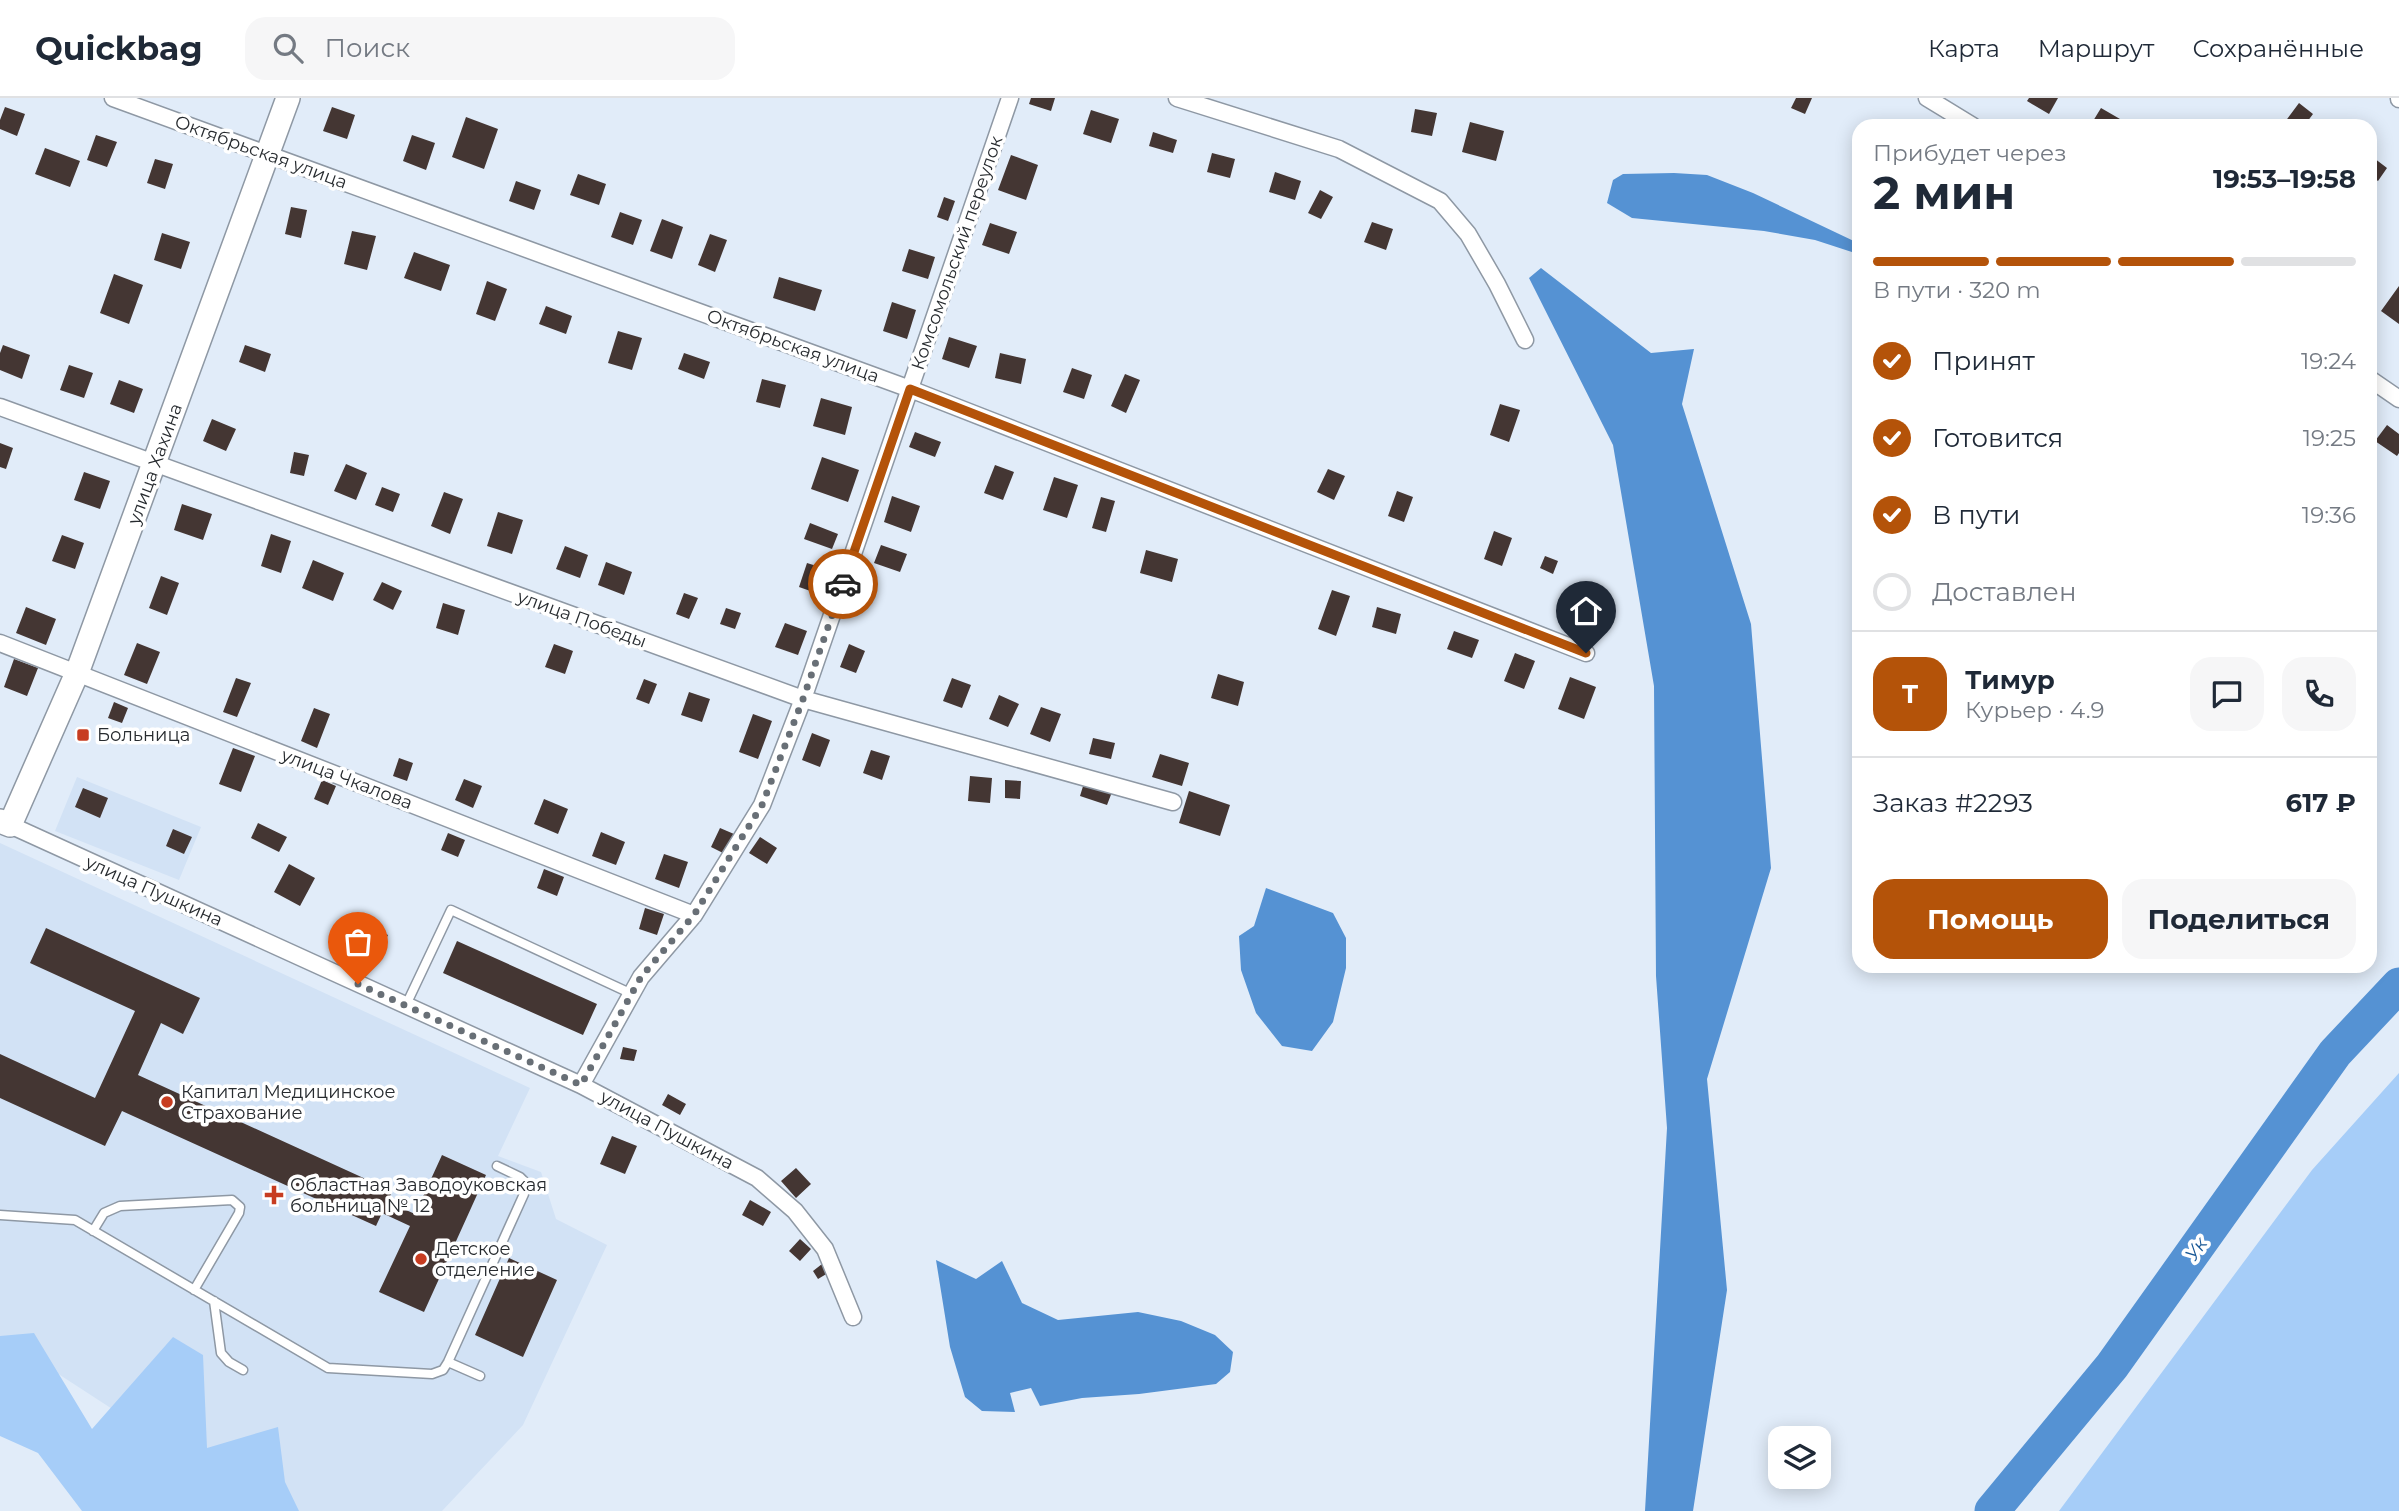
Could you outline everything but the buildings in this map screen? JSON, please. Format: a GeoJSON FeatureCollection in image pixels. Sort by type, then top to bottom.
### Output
{"type":"FeatureCollection","features":[{"type":"Feature","properties":{"kind":"street","name":"Октябрьская улица"},"geometry":{"type":"LineString","coordinates":[[113,98],[910,389],[1586,653]]}},
{"type":"Feature","properties":{"kind":"street","name":"улица Хахина"},"geometry":{"type":"LineString","coordinates":[[5,823],[77,673],[288,98]]}},
{"type":"Feature","properties":{"kind":"street","name":"Комсомольский переулок"},"geometry":{"type":"LineString","coordinates":[[581,1085],[641,977],[694,915],[762,805],[803,699],[1010,98]]}},
{"type":"Feature","properties":{"kind":"street"},"geometry":{"type":"LineString","coordinates":[[1177,98],[1339,149],[1440,201],[1468,234],[1525,340]]}},
{"type":"Feature","properties":{"kind":"street"},"geometry":{"type":"LineString","coordinates":[[1927,98],[1962,119]]}},
{"type":"Feature","properties":{"kind":"street"},"geometry":{"type":"LineString","coordinates":[[2377,384],[2399,399]]}},
{"type":"Feature","properties":{"kind":"street","name":"улица Победы"},"geometry":{"type":"LineString","coordinates":[[0,407],[803,699],[1174,803]]}},
{"type":"Feature","properties":{"kind":"street","name":"улица Чкалова"},"geometry":{"type":"LineString","coordinates":[[0,643],[694,915]]}},
{"type":"Feature","properties":{"kind":"street","name":"улица Пушкина"},"geometry":{"type":"LineString","coordinates":[[5,823],[581,1085],[757,1178],[795,1211],[825,1249],[853,1317]]}},
{"type":"Feature","properties":{"kind":"lane"},"geometry":{"type":"LineString","coordinates":[[406,1005],[451,910],[632,994]]}},
{"type":"Feature","properties":{"kind":"lane"},"geometry":{"type":"LineString","coordinates":[[0,1215],[75,1220],[328,1368],[432,1374],[443,1370],[448,1362],[524,1194],[524,1181],[497,1166]]}},
{"type":"Feature","properties":{"kind":"lane"},"geometry":{"type":"LineString","coordinates":[[93,1231],[104,1213],[120,1206],[232,1200],[236,1202],[240,1207],[239,1213],[194,1290]]}},
{"type":"Feature","properties":{"kind":"lane"},"geometry":{"type":"LineString","coordinates":[[214,1301],[221,1353],[229,1362],[243,1370]]}},
{"type":"Feature","properties":{"kind":"lane"},"geometry":{"type":"LineString","coordinates":[[448,1362],[480,1376]]}},
{"type":"Feature","properties":{"kind":"shaded area"},"geometry":{"type":"Polygon","coordinates":[[[1623,174],[1707,175],[1753,193],[1852,240],[1852,252],[1815,240],[1764,231],[1632,218],[1607,203],[1613,180],[1623,174]]]}},
{"type":"Feature","properties":{"kind":"shaded area"},"geometry":{"type":"Polygon","coordinates":[[[1541,268],[1651,353],[1694,349],[1682,404],[1751,624],[1771,868],[1707,1079],[1727,1290],[1693,1511],[1645,1511],[1667,1128],[1656,976],[1654,686],[1613,445],[1529,278],[1541,268]]]}},
{"type":"Feature","properties":{"kind":"shaded area"},"geometry":{"type":"Polygon","coordinates":[[[77,777],[201,827],[179,880],[55,831],[77,777]]]}},
{"type":"Feature","properties":{"kind":"shaded area","name":"Областная Заводоуковская больница № 12"},"geometry":{"type":"Polygon","coordinates":[[[0,843],[530,1088],[498,1156],[541,1172],[556,1219],[607,1245],[523,1425],[442,1511],[269,1511],[0,1336],[0,843]]]}},
{"type":"Feature","properties":{"kind":"shaded area"},"geometry":{"type":"Polygon","coordinates":[[[1266,888],[1333,913],[1346,938],[1346,968],[1333,1022],[1312,1051],[1282,1046],[1256,1013],[1241,970],[1239,936],[1254,926],[1266,888]]]}},
{"type":"Feature","properties":{"kind":"shaded area"},"geometry":{"type":"Polygon","coordinates":[[[2399,1073],[2399,1511],[2059,1511],[2312,1170],[2399,1073]]]}},
{"type":"Feature","properties":{"kind":"shaded area"},"geometry":{"type":"Polygon","coordinates":[[[936,1260],[976,1279],[1002,1261],[1022,1303],[1058,1320],[1138,1312],[1181,1321],[1215,1335],[1233,1352],[1230,1372],[1216,1384],[1082,1398],[1040,1406],[1031,1388],[1010,1393],[1015,1412],[982,1411],[965,1397],[950,1347],[936,1260]]]}},
{"type":"Feature","properties":{"kind":"shaded area"},"geometry":{"type":"Polygon","coordinates":[[[34,1333],[92,1429],[173,1337],[203,1355],[207,1448],[278,1427],[285,1482],[299,1511],[82,1511],[38,1453],[0,1436],[0,1336],[34,1333]]]}},
{"type":"Feature","properties":{"kind":"waterway","name":"Ук"},"geometry":{"type":"LineString","coordinates":[[1992,1511],[2112,1366],[2335,1053],[2399,985]]}},
{"type":"Feature","properties":{"kind":"way so far"},"geometry":{"type":"LineString","coordinates":[[358,984],[581,1085],[641,977],[694,915],[762,805],[843,584]]}},
{"type":"Feature","properties":{"kind":"place","name":"Больница"},"geometry":{"type":"Point","coordinates":[83,735]}},
{"type":"Feature","properties":{"kind":"place","name":"Капитал Медицинское Страхование"},"geometry":{"type":"Point","coordinates":[167,1102]}},
{"type":"Feature","properties":{"kind":"place","name":"Областная Заводоуковская больница № 12"},"geometry":{"type":"Point","coordinates":[274,1195]}},
{"type":"Feature","properties":{"kind":"place","name":"Детское отделение"},"geometry":{"type":"Point","coordinates":[421,1259]}},
{"type":"Feature","properties":{"kind":"route"},"geometry":{"type":"LineString","coordinates":[[843,584],[910,389],[1586,653]]}}]}
